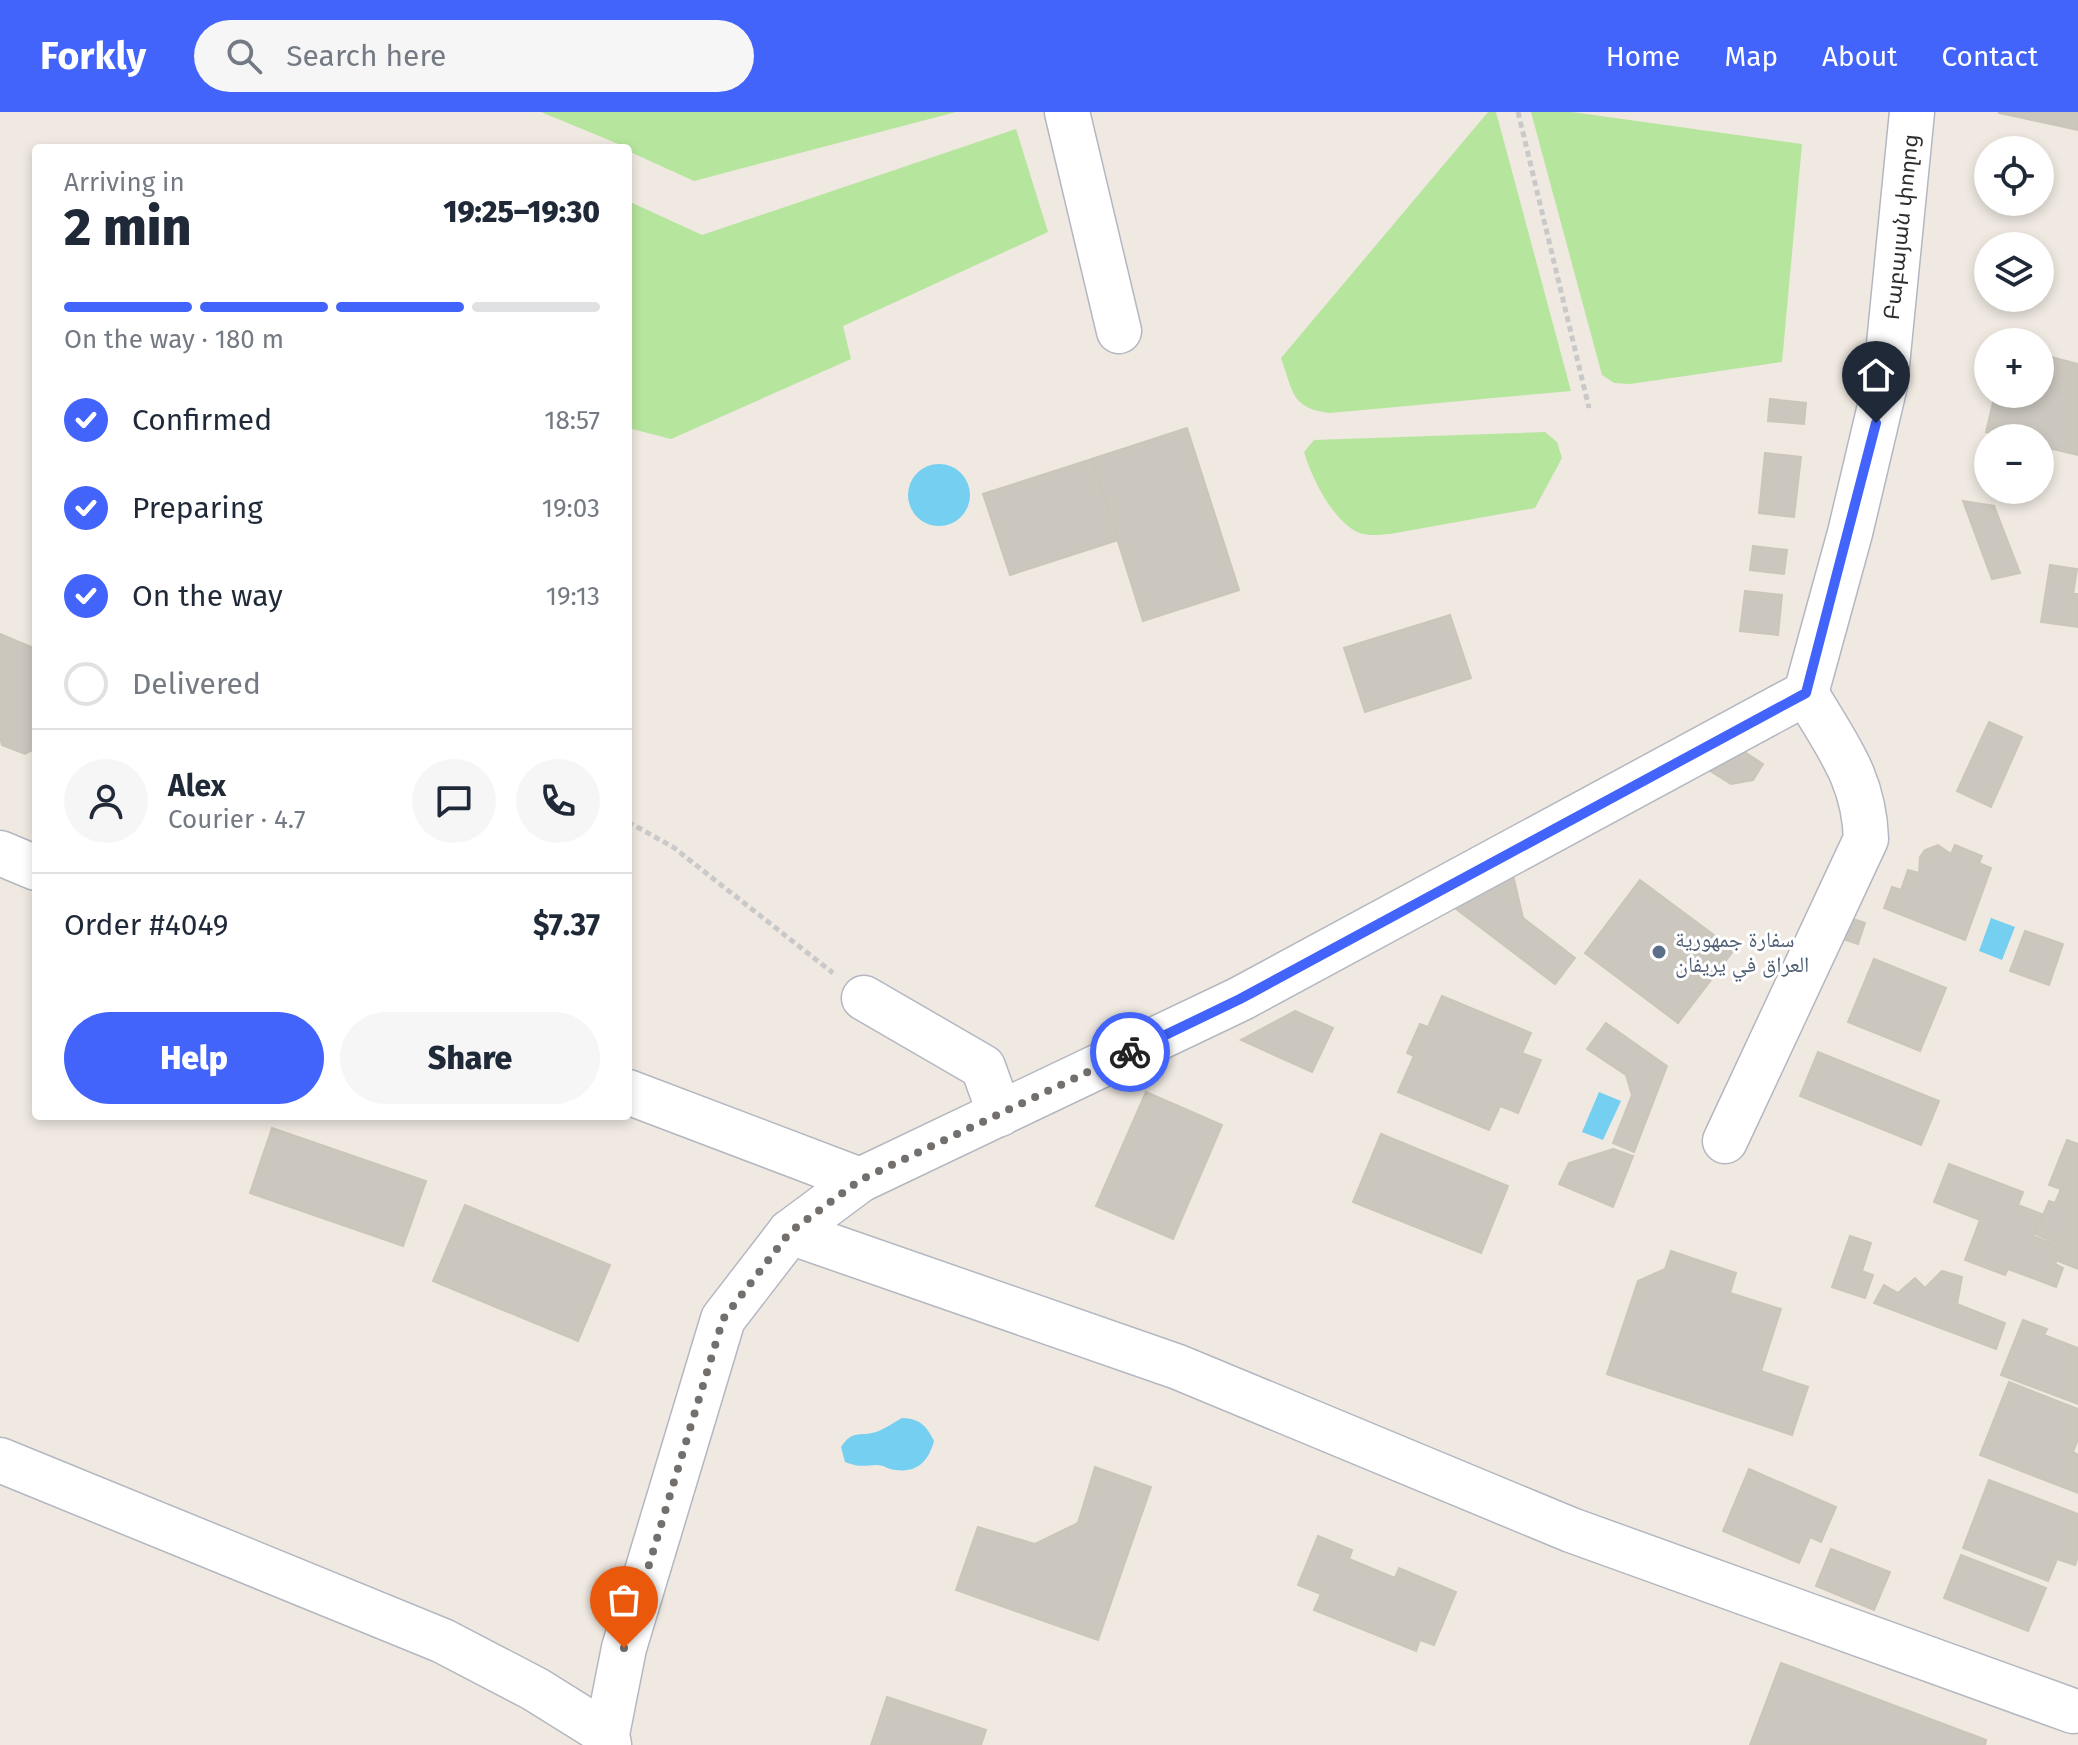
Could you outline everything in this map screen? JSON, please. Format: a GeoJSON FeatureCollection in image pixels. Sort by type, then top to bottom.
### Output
{"type":"FeatureCollection","features":[{"type":"Feature","properties":{"kind":"street"},"geometry":{"type":"LineString","coordinates":[[1067,112],[1119,331]]}},
{"type":"Feature","properties":{"kind":"street","name":"Բաբայան փողոց"},"geometry":{"type":"LineString","coordinates":[[1806,693],[1850,533],[1885,385],[1912,112]]}},
{"type":"Feature","properties":{"kind":"street"},"geometry":{"type":"LineString","coordinates":[[0,1460],[443,1641],[535,1689],[608,1740],[624,1648],[723,1319],[790,1232],[860,1180],[1240,999],[1806,693],[1856,778],[1865,806],[1866,839],[1725,1141]]}},
{"type":"Feature","properties":{"kind":"street"},"geometry":{"type":"LineString","coordinates":[[0,853],[32,866]]}},
{"type":"Feature","properties":{"kind":"street"},"geometry":{"type":"LineString","coordinates":[[864,998],[983,1067],[1000,1114]]}},
{"type":"Feature","properties":{"kind":"street"},"geometry":{"type":"LineString","coordinates":[[632,1094],[860,1180]]}},
{"type":"Feature","properties":{"kind":"street"},"geometry":{"type":"LineString","coordinates":[[790,1232],[1178,1367],[1571,1530],[2070,1718]]}},
{"type":"Feature","properties":{"kind":"path"},"geometry":{"type":"LineString","coordinates":[[1518,112],[1589,408]]}},
{"type":"Feature","properties":{"kind":"path"},"geometry":{"type":"LineString","coordinates":[[632,824],[673,847],[864,998]]}},
{"type":"Feature","properties":{"kind":"green space"},"geometry":{"type":"Polygon","coordinates":[[[541,112],[956,112],[694,181],[632,153],[632,144],[618,144],[541,112]]]}},
{"type":"Feature","properties":{"kind":"green space"},"geometry":{"type":"Polygon","coordinates":[[[1488,112],[1496,112],[1571,391],[1330,413],[1301,403],[1291,389],[1281,358],[1488,112]]]}},
{"type":"Feature","properties":{"kind":"green space"},"geometry":{"type":"Polygon","coordinates":[[[1531,112],[1572,112],[1802,144],[1782,362],[1630,384],[1614,383],[1602,375],[1531,112]]]}},
{"type":"Feature","properties":{"kind":"green space"},"geometry":{"type":"Polygon","coordinates":[[[1016,129],[1048,232],[843,326],[851,359],[671,439],[632,429],[632,203],[702,235],[1016,129]]]}},
{"type":"Feature","properties":{"kind":"green space"},"geometry":{"type":"Polygon","coordinates":[[[1545,432],[1557,442],[1562,458],[1535,508],[1390,534],[1361,533],[1344,522],[1322,494],[1304,452],[1314,440],[1545,432]]]}},
{"type":"Feature","properties":{"kind":"water"},"geometry":{"type":"Polygon","coordinates":[[[939,464],[961,473],[970,495],[961,517],[939,526],[917,517],[908,495],[917,473],[939,464]]]}},
{"type":"Feature","properties":{"kind":"water"},"geometry":{"type":"Polygon","coordinates":[[[1991,918],[2015,927],[2002,960],[1979,951],[1991,918]]]}},
{"type":"Feature","properties":{"kind":"water"},"geometry":{"type":"Polygon","coordinates":[[[1599,1092],[1621,1101],[1603,1140],[1582,1132],[1599,1092]]]}},
{"type":"Feature","properties":{"kind":"water"},"geometry":{"type":"Polygon","coordinates":[[[902,1418],[922,1424],[934,1441],[921,1464],[911,1469],[893,1470],[880,1465],[861,1466],[845,1462],[841,1447],[849,1438],[876,1432],[902,1418]]]}},
{"type":"Feature","properties":{"kind":"building"},"geometry":{"type":"Polygon","coordinates":[[[2000,112],[2078,112],[2078,130],[1999,113],[2000,112]]]}},
{"type":"Feature","properties":{"kind":"building"},"geometry":{"type":"Polygon","coordinates":[[[2054,358],[2078,364],[2078,455],[2054,449],[2054,424],[1988,424],[1992,408],[2054,408],[2054,358]]]}},
{"type":"Feature","properties":{"kind":"building"},"geometry":{"type":"Polygon","coordinates":[[[1770,399],[1806,403],[1804,424],[1768,421],[1770,399]]]}},
{"type":"Feature","properties":{"kind":"building"},"geometry":{"type":"Polygon","coordinates":[[[1187,428],[1239,590],[1143,621],[1092,459],[1187,428]]]}},
{"type":"Feature","properties":{"kind":"building"},"geometry":{"type":"Polygon","coordinates":[[[1765,453],[1801,457],[1794,517],[1759,513],[1765,453]]]}},
{"type":"Feature","properties":{"kind":"building"},"geometry":{"type":"Polygon","coordinates":[[[1092,459],[1118,540],[1010,575],[983,494],[1092,459]]]}},
{"type":"Feature","properties":{"kind":"building"},"geometry":{"type":"Polygon","coordinates":[[[1963,501],[1994,506],[2020,573],[1992,579],[1963,501]]]}},
{"type":"Feature","properties":{"kind":"building"},"geometry":{"type":"Polygon","coordinates":[[[1753,546],[1787,550],[1784,574],[1750,570],[1753,546]]]}},
{"type":"Feature","properties":{"kind":"building"},"geometry":{"type":"Polygon","coordinates":[[[2050,565],[2077,569],[2073,594],[2078,594],[2078,627],[2041,622],[2050,565]]]}},
{"type":"Feature","properties":{"kind":"building"},"geometry":{"type":"Polygon","coordinates":[[[1745,591],[1782,595],[1778,635],[1740,631],[1745,591]]]}},
{"type":"Feature","properties":{"kind":"building"},"geometry":{"type":"Polygon","coordinates":[[[1450,615],[1471,678],[1365,712],[1344,648],[1450,615]]]}},
{"type":"Feature","properties":{"kind":"building"},"geometry":{"type":"Polygon","coordinates":[[[0,634],[32,647],[32,750],[25,754],[2,745],[0,634]]]}},
{"type":"Feature","properties":{"kind":"building"},"geometry":{"type":"Polygon","coordinates":[[[1989,722],[2022,737],[1991,807],[1957,791],[1989,722]]]}},
{"type":"Feature","properties":{"kind":"building"},"geometry":{"type":"Polygon","coordinates":[[[1737,747],[1763,764],[1753,780],[1731,784],[1707,769],[1737,747]]]}},
{"type":"Feature","properties":{"kind":"building"},"geometry":{"type":"Polygon","coordinates":[[[1938,845],[1951,854],[1955,845],[1982,856],[1979,863],[1991,868],[1965,940],[1884,908],[1892,887],[1901,890],[1908,870],[1919,873],[1920,857],[1925,850],[1938,845]]]}},
{"type":"Feature","properties":{"kind":"building"},"geometry":{"type":"Polygon","coordinates":[[[1513,875],[1523,918],[1575,958],[1555,984],[1455,908],[1513,875]]]}},
{"type":"Feature","properties":{"kind":"building","name":"سفارة جمهورية العراق في يريفان"},"geometry":{"type":"Polygon","coordinates":[[[1640,880],[1734,950],[1678,1023],[1585,953],[1640,880]]]}},
{"type":"Feature","properties":{"kind":"building"},"geometry":{"type":"Polygon","coordinates":[[[1838,914],[1865,923],[1858,944],[1831,935],[1838,914]]]}},
{"type":"Feature","properties":{"kind":"building"},"geometry":{"type":"Polygon","coordinates":[[[2025,931],[2063,944],[2049,985],[2010,971],[2025,931]]]}},
{"type":"Feature","properties":{"kind":"building"},"geometry":{"type":"Polygon","coordinates":[[[1874,959],[1946,988],[1920,1051],[1848,1022],[1874,959]]]}},
{"type":"Feature","properties":{"kind":"building"},"geometry":{"type":"Polygon","coordinates":[[[1442,996],[1531,1033],[1522,1053],[1541,1060],[1518,1113],[1500,1106],[1489,1130],[1398,1092],[1414,1056],[1407,1053],[1420,1024],[1428,1027],[1442,996]]]}},
{"type":"Feature","properties":{"kind":"building"},"geometry":{"type":"Polygon","coordinates":[[[1295,1011],[1333,1028],[1312,1072],[1241,1040],[1295,1011]]]}},
{"type":"Feature","properties":{"kind":"building"},"geometry":{"type":"Polygon","coordinates":[[[1606,1023],[1667,1066],[1634,1152],[1613,1143],[1632,1095],[1626,1075],[1587,1049],[1606,1023]]]}},
{"type":"Feature","properties":{"kind":"building"},"geometry":{"type":"Polygon","coordinates":[[[1818,1052],[1939,1101],[1921,1145],[1800,1096],[1818,1052]]]}},
{"type":"Feature","properties":{"kind":"building"},"geometry":{"type":"Polygon","coordinates":[[[1146,1092],[1222,1125],[1173,1239],[1096,1206],[1146,1092]]]}},
{"type":"Feature","properties":{"kind":"building"},"geometry":{"type":"Polygon","coordinates":[[[272,1128],[426,1181],[403,1246],[250,1193],[272,1128]]]}},
{"type":"Feature","properties":{"kind":"building"},"geometry":{"type":"Polygon","coordinates":[[[1381,1134],[1508,1186],[1481,1253],[1353,1202],[1381,1134]]]}},
{"type":"Feature","properties":{"kind":"building"},"geometry":{"type":"Polygon","coordinates":[[[2067,1140],[2078,1144],[2078,1269],[2058,1261],[2064,1246],[2035,1234],[2049,1201],[2055,1203],[2061,1189],[2049,1185],[2067,1140]]]}},
{"type":"Feature","properties":{"kind":"building"},"geometry":{"type":"Polygon","coordinates":[[[1613,1149],[1633,1156],[1613,1207],[1559,1184],[1569,1163],[1613,1149]]]}},
{"type":"Feature","properties":{"kind":"building"},"geometry":{"type":"Polygon","coordinates":[[[1949,1164],[2023,1192],[2018,1205],[2042,1214],[2033,1236],[2062,1247],[2055,1264],[2063,1268],[2056,1287],[2008,1269],[2005,1275],[1965,1260],[1980,1220],[1934,1202],[1949,1164]]]}},
{"type":"Feature","properties":{"kind":"building"},"geometry":{"type":"Polygon","coordinates":[[[465,1205],[610,1265],[578,1341],[433,1281],[465,1205]]]}},
{"type":"Feature","properties":{"kind":"building"},"geometry":{"type":"Polygon","coordinates":[[[1850,1236],[1871,1243],[1862,1271],[1873,1275],[1865,1298],[1832,1287],[1850,1236]]]}},
{"type":"Feature","properties":{"kind":"building"},"geometry":{"type":"Polygon","coordinates":[[[1671,1251],[1736,1273],[1730,1293],[1781,1309],[1761,1371],[1808,1387],[1792,1435],[1607,1374],[1638,1281],[1665,1269],[1671,1251]]]}},
{"type":"Feature","properties":{"kind":"building"},"geometry":{"type":"Polygon","coordinates":[[[1942,1271],[1962,1277],[1957,1304],[2005,1323],[1996,1349],[1874,1303],[1884,1285],[1898,1293],[1915,1278],[1925,1288],[1942,1271]]]}},
{"type":"Feature","properties":{"kind":"building"},"geometry":{"type":"Polygon","coordinates":[[[2023,1320],[2047,1329],[2044,1335],[2078,1348],[2078,1404],[2001,1375],[2023,1320]]]}},
{"type":"Feature","properties":{"kind":"building"},"geometry":{"type":"Polygon","coordinates":[[[2009,1382],[2078,1409],[2078,1439],[2073,1452],[2078,1455],[2078,1493],[1980,1455],[2009,1382]]]}},
{"type":"Feature","properties":{"kind":"building"},"geometry":{"type":"Polygon","coordinates":[[[1095,1467],[1151,1487],[1098,1640],[956,1590],[978,1527],[1035,1544],[1078,1523],[1095,1467]]]}},
{"type":"Feature","properties":{"kind":"building"},"geometry":{"type":"Polygon","coordinates":[[[1749,1469],[1836,1507],[1821,1542],[1810,1537],[1799,1563],[1723,1531],[1749,1469]]]}},
{"type":"Feature","properties":{"kind":"building"},"geometry":{"type":"Polygon","coordinates":[[[1989,1480],[2078,1514],[2078,1556],[2075,1565],[2057,1559],[2048,1581],[1963,1548],[1989,1480]]]}},
{"type":"Feature","properties":{"kind":"building"},"geometry":{"type":"Polygon","coordinates":[[[1318,1536],[1352,1550],[1349,1559],[1395,1578],[1399,1568],[1456,1592],[1434,1645],[1420,1640],[1416,1651],[1314,1610],[1321,1594],[1298,1585],[1318,1536]]]}},
{"type":"Feature","properties":{"kind":"building"},"geometry":{"type":"Polygon","coordinates":[[[1831,1549],[1890,1572],[1874,1610],[1816,1586],[1831,1549]]]}},
{"type":"Feature","properties":{"kind":"building"},"geometry":{"type":"Polygon","coordinates":[[[1961,1555],[2046,1588],[2028,1631],[1944,1598],[1961,1555]]]}},
{"type":"Feature","properties":{"kind":"building"},"geometry":{"type":"Polygon","coordinates":[[[1781,1663],[1986,1740],[1985,1745],[1750,1745],[1781,1663]]]}},
{"type":"Feature","properties":{"kind":"building"},"geometry":{"type":"Polygon","coordinates":[[[887,1697],[986,1730],[981,1745],[871,1745],[887,1697]]]}},
{"type":"Feature","properties":{"kind":"way so far"},"geometry":{"type":"LineString","coordinates":[[624,1648],[723,1319],[790,1232],[860,1180],[1130,1052]]}},
{"type":"Feature","properties":{"kind":"place","name":"سفارة جمهورية العراق في يريفان"},"geometry":{"type":"Point","coordinates":[1659,952]}},
{"type":"Feature","properties":{"kind":"route"},"geometry":{"type":"LineString","coordinates":[[1130,1052],[1240,999],[1806,693],[1850,533],[1876,423]]}}]}
